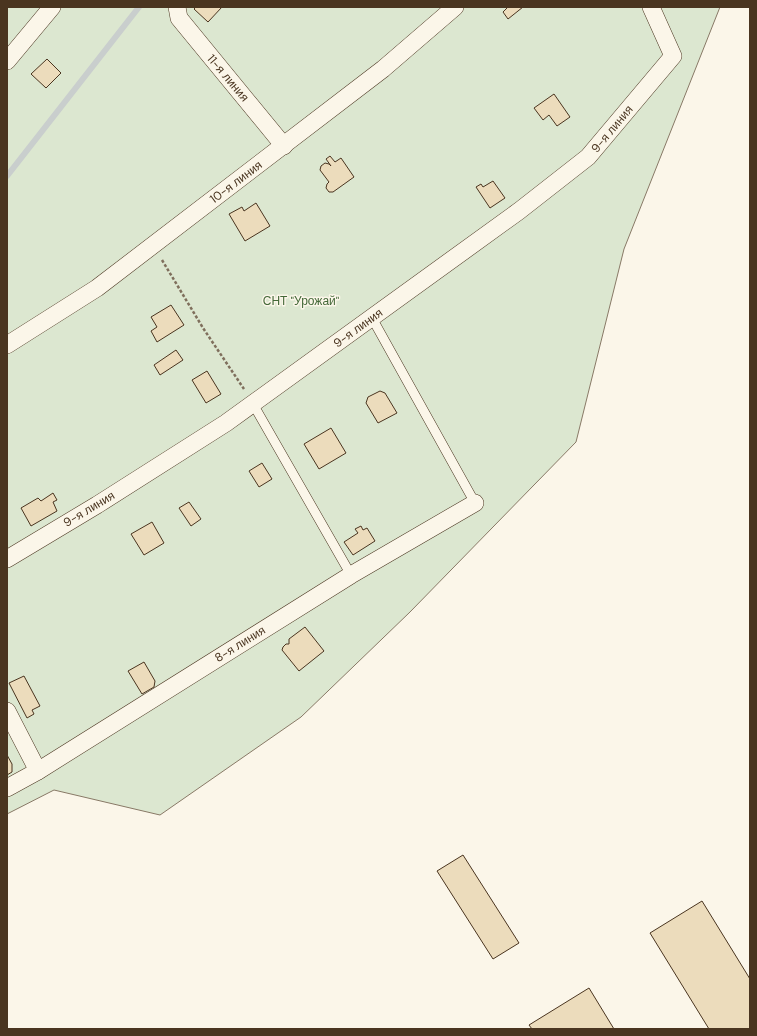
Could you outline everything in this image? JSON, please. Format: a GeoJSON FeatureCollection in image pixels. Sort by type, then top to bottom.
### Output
{"type":"FeatureCollection","features":[{"type":"Feature","properties":{"kind":"street"},"geometry":{"type":"LineString","coordinates":[[7,61],[52,7]]}},
{"type":"Feature","properties":{"kind":"street","name":"11-я линия"},"geometry":{"type":"LineString","coordinates":[[176,7],[179,18],[284,146]]}},
{"type":"Feature","properties":{"kind":"street","name":"10-я линия"},"geometry":{"type":"LineString","coordinates":[[7,345],[97,288],[154,245],[383,69],[455,7]]}},
{"type":"Feature","properties":{"kind":"street","name":"9-я линия"},"geometry":{"type":"LineString","coordinates":[[7,559],[97,505],[226,423],[519,211],[588,157],[673,56],[651,7]]}},
{"type":"Feature","properties":{"kind":"street","name":"8-я линия"},"geometry":{"type":"LineString","coordinates":[[7,788],[38,771],[351,575],[475,503]]}},
{"type":"Feature","properties":{"kind":"street"},"geometry":{"type":"LineString","coordinates":[[7,711],[38,771]]}},
{"type":"Feature","properties":{"kind":"lane"},"geometry":{"type":"LineString","coordinates":[[372,318],[475,503]]}},
{"type":"Feature","properties":{"kind":"lane"},"geometry":{"type":"LineString","coordinates":[[253,404],[351,575]]}},
{"type":"Feature","properties":{"kind":"path"},"geometry":{"type":"LineString","coordinates":[[154,245],[203,328],[253,404]]}},
{"type":"Feature","properties":{"kind":"green space","name":"СНТ \"Урожай\""},"geometry":{"type":"Polygon","coordinates":[[[7,7],[720,7],[624,249],[576,442],[410,612],[301,717],[160,815],[54,790],[7,814],[7,7]]]}},
{"type":"Feature","properties":{"kind":"building"},"geometry":{"type":"Polygon","coordinates":[[[196,7],[222,7],[208,22],[194,9],[196,7]]]}},
{"type":"Feature","properties":{"kind":"building"},"geometry":{"type":"Polygon","coordinates":[[[506,7],[523,7],[508,19],[503,12],[507,8],[506,7]]]}},
{"type":"Feature","properties":{"kind":"building"},"geometry":{"type":"Polygon","coordinates":[[[47,59],[61,73],[46,88],[31,74],[47,59]]]}},
{"type":"Feature","properties":{"kind":"building"},"geometry":{"type":"Polygon","coordinates":[[[554,94],[570,117],[557,126],[549,115],[543,120],[534,108],[554,94]]]}},
{"type":"Feature","properties":{"kind":"building"},"geometry":{"type":"Polygon","coordinates":[[[330,156],[335,162],[341,158],[354,177],[333,192],[329,192],[326,188],[329,182],[320,170],[321,166],[325,163],[331,166],[326,159],[330,156]]]}},
{"type":"Feature","properties":{"kind":"building"},"geometry":{"type":"Polygon","coordinates":[[[493,181],[505,198],[490,208],[476,187],[481,184],[483,187],[493,181]]]}},
{"type":"Feature","properties":{"kind":"building"},"geometry":{"type":"Polygon","coordinates":[[[256,203],[270,226],[245,241],[229,214],[242,207],[244,211],[256,203]]]}},
{"type":"Feature","properties":{"kind":"building"},"geometry":{"type":"Polygon","coordinates":[[[171,305],[184,325],[157,342],[151,331],[157,327],[151,317],[171,305]]]}},
{"type":"Feature","properties":{"kind":"building"},"geometry":{"type":"Polygon","coordinates":[[[176,350],[183,360],[160,375],[154,365],[176,350]]]}},
{"type":"Feature","properties":{"kind":"building"},"geometry":{"type":"Polygon","coordinates":[[[207,371],[221,394],[206,403],[192,380],[207,371]]]}},
{"type":"Feature","properties":{"kind":"building"},"geometry":{"type":"Polygon","coordinates":[[[380,391],[385,393],[397,413],[378,423],[366,403],[368,397],[380,391]]]}},
{"type":"Feature","properties":{"kind":"building"},"geometry":{"type":"Polygon","coordinates":[[[331,428],[346,453],[319,469],[304,444],[331,428]]]}},
{"type":"Feature","properties":{"kind":"building"},"geometry":{"type":"Polygon","coordinates":[[[262,463],[272,479],[259,487],[249,471],[262,463]]]}},
{"type":"Feature","properties":{"kind":"building"},"geometry":{"type":"Polygon","coordinates":[[[53,493],[57,500],[53,502],[57,511],[31,526],[21,508],[38,498],[41,501],[53,493]]]}},
{"type":"Feature","properties":{"kind":"building"},"geometry":{"type":"Polygon","coordinates":[[[189,502],[201,519],[191,526],[179,508],[189,502]]]}},
{"type":"Feature","properties":{"kind":"building"},"geometry":{"type":"Polygon","coordinates":[[[152,522],[164,543],[144,555],[131,534],[152,522]]]}},
{"type":"Feature","properties":{"kind":"building"},"geometry":{"type":"Polygon","coordinates":[[[361,526],[363,530],[367,528],[375,541],[353,555],[344,542],[358,533],[355,529],[361,526]]]}},
{"type":"Feature","properties":{"kind":"building"},"geometry":{"type":"Polygon","coordinates":[[[305,627],[324,651],[299,671],[282,650],[286,644],[289,644],[289,639],[305,627]]]}},
{"type":"Feature","properties":{"kind":"building"},"geometry":{"type":"Polygon","coordinates":[[[144,662],[155,681],[154,687],[142,694],[128,671],[144,662]]]}},
{"type":"Feature","properties":{"kind":"building"},"geometry":{"type":"Polygon","coordinates":[[[24,676],[40,706],[32,710],[34,714],[27,718],[9,683],[24,676]]]}},
{"type":"Feature","properties":{"kind":"building"},"geometry":{"type":"Polygon","coordinates":[[[7,755],[12,764],[12,772],[7,775],[7,755]]]}},
{"type":"Feature","properties":{"kind":"building"},"geometry":{"type":"Polygon","coordinates":[[[463,855],[519,943],[493,959],[437,871],[463,855]]]}},
{"type":"Feature","properties":{"kind":"building"},"geometry":{"type":"Polygon","coordinates":[[[702,901],[750,979],[750,1029],[709,1029],[650,933],[702,901]]]}},
{"type":"Feature","properties":{"kind":"building"},"geometry":{"type":"Polygon","coordinates":[[[589,988],[614,1029],[532,1029],[529,1025],[589,988]]]}},
{"type":"Feature","properties":{"kind":"waterway"},"geometry":{"type":"LineString","coordinates":[[7,176],[139,7]]}}]}
